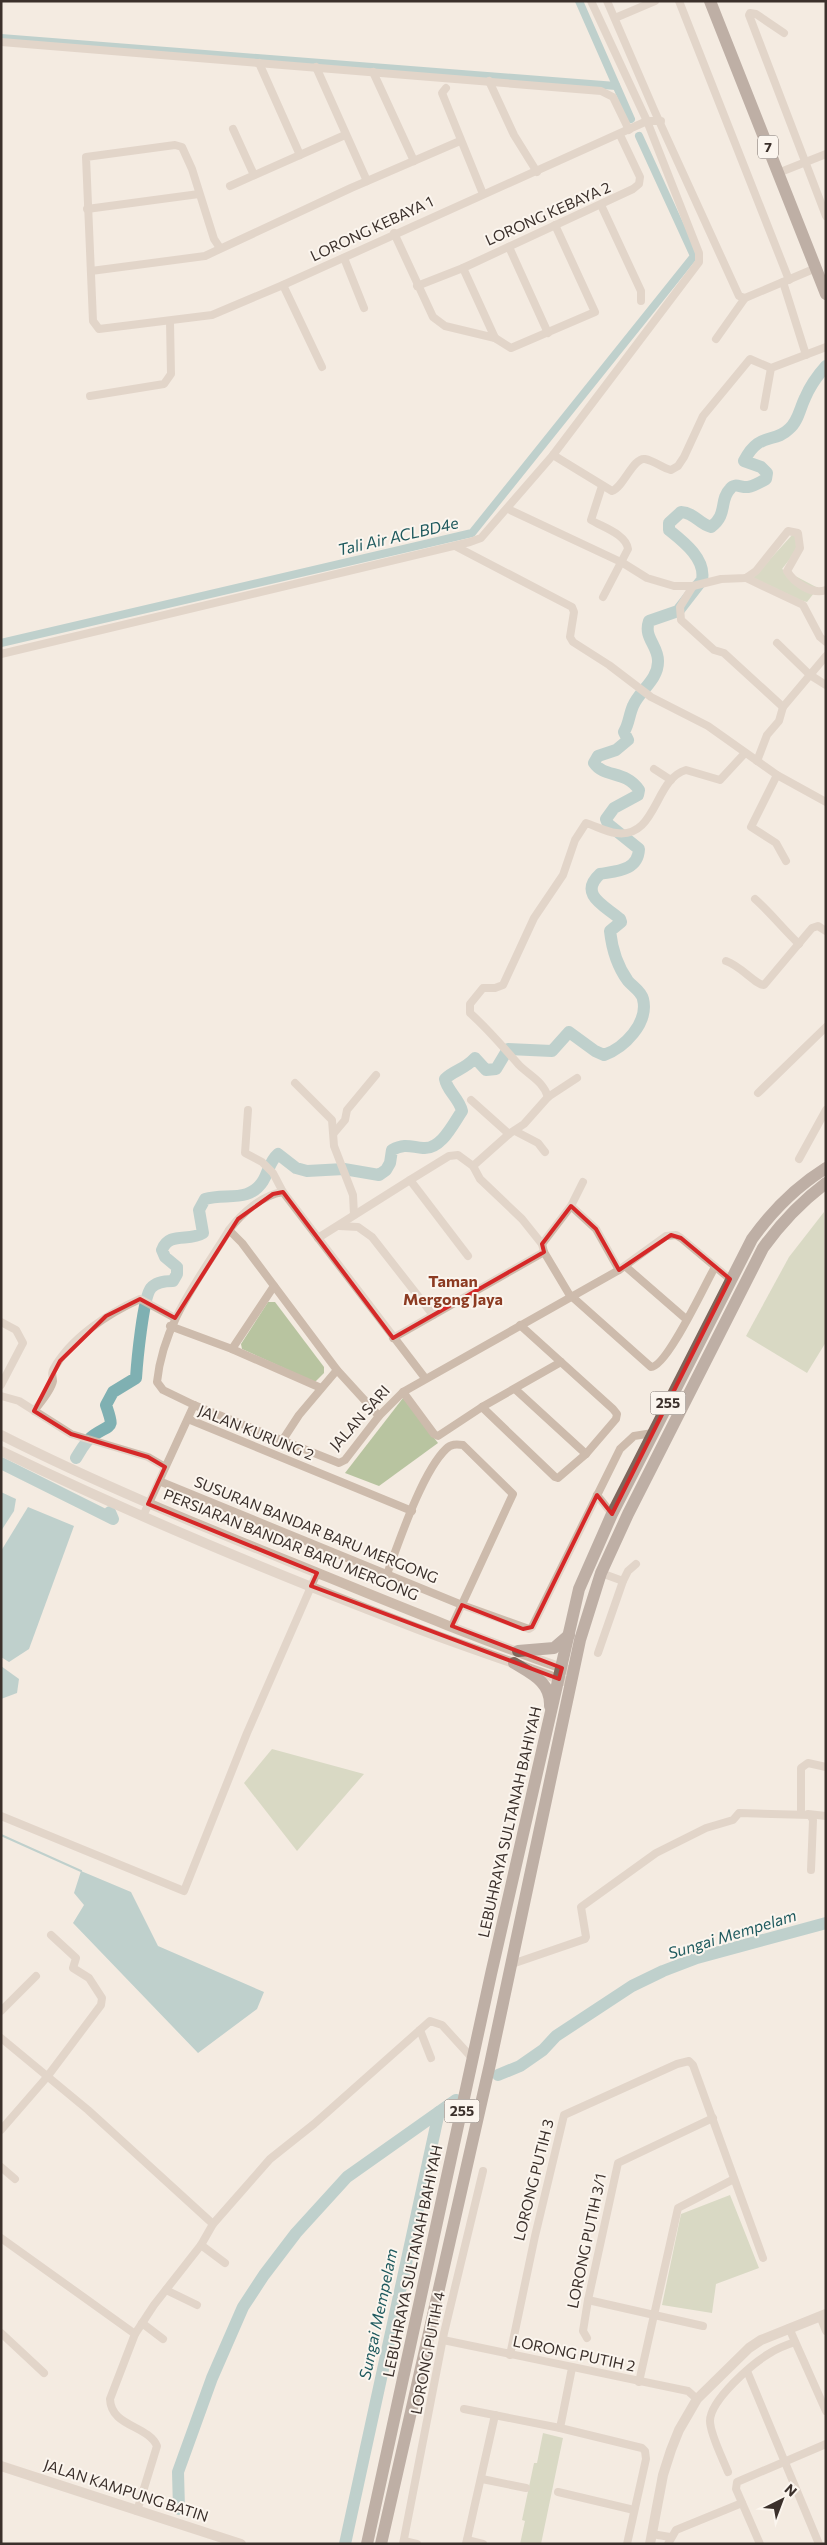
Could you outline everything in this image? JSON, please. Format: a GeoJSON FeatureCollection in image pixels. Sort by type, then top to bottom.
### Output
{"type":"FeatureCollection","features":[{"type":"Feature","properties":{"kind":"main road","name":"7"},"geometry":{"type":"LineString","coordinates":[[710,1],[826,294]]}},
{"type":"Feature","properties":{"kind":"main road","name":"LEBUHRAYA SULTANAH BAHIYAH"},"geometry":{"type":"LineString","coordinates":[[381,2544],[512,1964],[567,1676],[569,1635],[579,1589],[612,1514],[730,1279],[765,1221],[807,1180],[826,1168]]}},
{"type":"Feature","properties":{"kind":"main road","name":"LEBUHRAYA SULTANAH BAHIYAH"},"geometry":{"type":"LineString","coordinates":[[367,2544],[426,2270],[474,2060],[491,1974],[549,1721],[567,1676],[601,1573],[628,1514],[763,1248],[775,1230],[826,1183]]}},
{"type":"Feature","properties":{"kind":"main road"},"geometry":{"type":"LineString","coordinates":[[516,1657],[554,1648],[569,1635]]}},
{"type":"Feature","properties":{"kind":"main road"},"geometry":{"type":"LineString","coordinates":[[516,1657],[546,1686],[550,1698],[549,1721]]}},
{"type":"Feature","properties":{"kind":"main road"},"geometry":{"type":"LineString","coordinates":[[426,2270],[443,2275]]}},
{"type":"Feature","properties":{"kind":"street"},"geometry":{"type":"LineString","coordinates":[[1,654],[456,546],[480,538],[508,509],[553,455],[699,262],[699,253],[648,121],[590,1]]}},
{"type":"Feature","properties":{"kind":"street"},"geometry":{"type":"LineString","coordinates":[[607,1],[735,291],[739,296],[745,298]]}},
{"type":"Feature","properties":{"kind":"street"},"geometry":{"type":"LineString","coordinates":[[615,18],[655,1]]}},
{"type":"Feature","properties":{"kind":"street"},"geometry":{"type":"LineString","coordinates":[[679,1],[786,281],[806,355]]}},
{"type":"Feature","properties":{"kind":"street"},"geometry":{"type":"LineString","coordinates":[[784,33],[756,14],[750,13],[749,15],[826,216]]}},
{"type":"Feature","properties":{"kind":"street"},"geometry":{"type":"LineString","coordinates":[[1,42],[606,92],[612,97],[629,130]]}},
{"type":"Feature","properties":{"kind":"street"},"geometry":{"type":"LineString","coordinates":[[259,63],[300,154]]}},
{"type":"Feature","properties":{"kind":"street"},"geometry":{"type":"LineString","coordinates":[[316,67],[367,181]]}},
{"type":"Feature","properties":{"kind":"street"},"geometry":{"type":"LineString","coordinates":[[373,72],[414,161]]}},
{"type":"Feature","properties":{"kind":"street"},"geometry":{"type":"LineString","coordinates":[[489,81],[514,135],[537,172]]}},
{"type":"Feature","properties":{"kind":"street"},"geometry":{"type":"LineString","coordinates":[[446,88],[442,93],[483,194]]}},
{"type":"Feature","properties":{"kind":"street"},"geometry":{"type":"LineString","coordinates":[[648,121],[661,121]]}},
{"type":"Feature","properties":{"kind":"street","name":"LORONG KEBAYA 1"},"geometry":{"type":"LineString","coordinates":[[91,272],[93,321],[99,329],[170,322],[212,315],[344,258],[648,121]]}},
{"type":"Feature","properties":{"kind":"street"},"geometry":{"type":"LineString","coordinates":[[233,129],[254,175]]}},
{"type":"Feature","properties":{"kind":"street"},"geometry":{"type":"LineString","coordinates":[[230,186],[345,134]]}},
{"type":"Feature","properties":{"kind":"street","name":"LORONG KEBAYA 2"},"geometry":{"type":"LineString","coordinates":[[417,286],[463,268],[634,190],[639,184],[640,177],[620,135]]}},
{"type":"Feature","properties":{"kind":"street"},"geometry":{"type":"LineString","coordinates":[[220,248],[214,239],[184,150],[178,145],[87,156],[85,160],[91,272],[205,256],[367,181],[460,141]]}},
{"type":"Feature","properties":{"kind":"street"},"geometry":{"type":"LineString","coordinates":[[778,173],[826,154]]}},
{"type":"Feature","properties":{"kind":"street"},"geometry":{"type":"LineString","coordinates":[[87,209],[200,194]]}},
{"type":"Feature","properties":{"kind":"street"},"geometry":{"type":"LineString","coordinates":[[601,205],[641,292],[641,300]]}},
{"type":"Feature","properties":{"kind":"street"},"geometry":{"type":"LineString","coordinates":[[394,234],[429,312],[437,321],[446,326],[495,338],[511,348],[596,312],[555,225]]}},
{"type":"Feature","properties":{"kind":"street"},"geometry":{"type":"LineString","coordinates":[[508,247],[548,333]]}},
{"type":"Feature","properties":{"kind":"street"},"geometry":{"type":"LineString","coordinates":[[344,258],[364,308]]}},
{"type":"Feature","properties":{"kind":"street"},"geometry":{"type":"LineString","coordinates":[[463,268],[495,338]]}},
{"type":"Feature","properties":{"kind":"street"},"geometry":{"type":"LineString","coordinates":[[716,339],[745,298],[816,268]]}},
{"type":"Feature","properties":{"kind":"street"},"geometry":{"type":"LineString","coordinates":[[283,285],[322,367]]}},
{"type":"Feature","properties":{"kind":"street"},"geometry":{"type":"LineString","coordinates":[[90,396],[164,384],[171,374],[170,322]]}},
{"type":"Feature","properties":{"kind":"street"},"geometry":{"type":"LineString","coordinates":[[553,455],[612,492],[617,490],[636,463],[641,460],[646,459],[665,469],[671,470],[678,466],[703,416],[746,363],[754,360],[771,368],[826,348]]}},
{"type":"Feature","properties":{"kind":"street"},"geometry":{"type":"LineString","coordinates":[[764,407],[771,368]]}},
{"type":"Feature","properties":{"kind":"street"},"geometry":{"type":"LineString","coordinates":[[602,486],[592,520],[606,527],[628,545],[623,563],[603,597]]}},
{"type":"Feature","properties":{"kind":"street"},"geometry":{"type":"LineString","coordinates":[[508,509],[623,563],[646,578],[660,583],[674,586],[697,585],[721,579],[746,578],[803,605],[820,637],[826,642]]}},
{"type":"Feature","properties":{"kind":"street"},"geometry":{"type":"LineString","coordinates":[[746,578],[756,571],[788,531],[794,531],[798,533],[800,548],[787,571],[790,576],[812,590],[820,592],[826,590]]}},
{"type":"Feature","properties":{"kind":"street"},"geometry":{"type":"LineString","coordinates":[[456,546],[572,607],[574,612],[570,637],[573,642],[609,665],[638,689],[708,726],[777,775],[826,802]]}},
{"type":"Feature","properties":{"kind":"street"},"geometry":{"type":"LineString","coordinates":[[697,585],[680,611],[681,620],[714,650],[724,653],[784,707]]}},
{"type":"Feature","properties":{"kind":"street"},"geometry":{"type":"LineString","coordinates":[[777,643],[810,675],[826,685]]}},
{"type":"Feature","properties":{"kind":"street"},"geometry":{"type":"LineString","coordinates":[[757,762],[767,734],[779,721],[784,707],[826,656]]}},
{"type":"Feature","properties":{"kind":"street"},"geometry":{"type":"LineString","coordinates":[[548,1097],[544,1086],[470,1013],[470,1004],[483,988],[495,988],[503,985],[534,918],[563,875],[575,840],[586,823],[616,833],[628,833],[643,825],[671,780],[686,770],[720,780],[745,752]]}},
{"type":"Feature","properties":{"kind":"street"},"geometry":{"type":"LineString","coordinates":[[654,769],[671,780]]}},
{"type":"Feature","properties":{"kind":"street"},"geometry":{"type":"LineString","coordinates":[[777,775],[751,823],[751,827],[776,844],[786,861]]}},
{"type":"Feature","properties":{"kind":"street"},"geometry":{"type":"LineString","coordinates":[[755,899],[776,916],[785,930],[799,944]]}},
{"type":"Feature","properties":{"kind":"street"},"geometry":{"type":"LineString","coordinates":[[726,961],[737,965],[758,984],[764,985],[814,926],[822,926],[826,931]]}},
{"type":"Feature","properties":{"kind":"street"},"geometry":{"type":"LineString","coordinates":[[758,1093],[826,1027]]}},
{"type":"Feature","properties":{"kind":"street"},"geometry":{"type":"LineString","coordinates":[[334,1133],[345,1120],[347,1110],[376,1075]]}},
{"type":"Feature","properties":{"kind":"street"},"geometry":{"type":"LineString","coordinates":[[473,1166],[548,1097],[577,1078]]}},
{"type":"Feature","properties":{"kind":"street"},"geometry":{"type":"LineString","coordinates":[[295,1082],[329,1114],[332,1120],[338,1161],[345,1173],[353,1195],[354,1215]]}},
{"type":"Feature","properties":{"kind":"street"},"geometry":{"type":"LineString","coordinates":[[471,1100],[512,1132],[538,1143],[545,1152]]}},
{"type":"Feature","properties":{"kind":"street"},"geometry":{"type":"LineString","coordinates":[[248,1110],[244,1150],[250,1157],[262,1162],[273,1173],[283,1192],[425,1378]]}},
{"type":"Feature","properties":{"kind":"street"},"geometry":{"type":"LineString","coordinates":[[799,1159],[826,1110]]}},
{"type":"Feature","properties":{"kind":"street"},"geometry":{"type":"LineString","coordinates":[[318,1238],[449,1156],[458,1155],[473,1166],[480,1179],[515,1211],[543,1248],[572,1297],[651,1367],[659,1365],[672,1349],[686,1319],[715,1267],[730,1279]]}},
{"type":"Feature","properties":{"kind":"street"},"geometry":{"type":"LineString","coordinates":[[410,1180],[468,1256]]}},
{"type":"Feature","properties":{"kind":"street"},"geometry":{"type":"LineString","coordinates":[[393,1338],[543,1248],[571,1206],[583,1182]]}},
{"type":"Feature","properties":{"kind":"street"},"geometry":{"type":"LineString","coordinates":[[283,1192],[273,1194],[261,1200],[238,1219],[229,1230],[170,1326],[232,1349],[321,1388]]}},
{"type":"Feature","properties":{"kind":"street"},"geometry":{"type":"LineString","coordinates":[[571,1206],[596,1229],[622,1268],[686,1319]]}},
{"type":"Feature","properties":{"kind":"street"},"geometry":{"type":"LineString","coordinates":[[337,1226],[358,1227],[372,1237],[434,1315]]}},
{"type":"Feature","properties":{"kind":"street"},"geometry":{"type":"LineString","coordinates":[[229,1230],[242,1243],[336,1370],[379,1416]]}},
{"type":"Feature","properties":{"kind":"street","name":"JALAN SARI"},"geometry":{"type":"LineString","coordinates":[[170,1326],[158,1370],[157,1382],[159,1387],[194,1405],[339,1463],[346,1460],[379,1416],[403,1392],[622,1268],[671,1235],[681,1238],[715,1267]]}},
{"type":"Feature","properties":{"kind":"street"},"geometry":{"type":"LineString","coordinates":[[232,1349],[274,1286]]}},
{"type":"Feature","properties":{"kind":"street"},"geometry":{"type":"LineString","coordinates":[[34,1411],[51,1385],[53,1370],[70,1349],[106,1316],[140,1299],[175,1318]]}},
{"type":"Feature","properties":{"kind":"street"},"geometry":{"type":"LineString","coordinates":[[1,1322],[16,1330],[22,1338],[22,1348],[1,1385]]}},
{"type":"Feature","properties":{"kind":"street"},"geometry":{"type":"LineString","coordinates":[[482,1407],[555,1477],[562,1476],[586,1454],[616,1419],[613,1409],[520,1325]]}},
{"type":"Feature","properties":{"kind":"street"},"geometry":{"type":"LineString","coordinates":[[403,1392],[436,1436],[560,1362]]}},
{"type":"Feature","properties":{"kind":"street"},"geometry":{"type":"LineString","coordinates":[[282,1441],[336,1370]]}},
{"type":"Feature","properties":{"kind":"street"},"geometry":{"type":"LineString","coordinates":[[515,1389],[586,1454]]}},
{"type":"Feature","properties":{"kind":"street"},"geometry":{"type":"LineString","coordinates":[[1,1396],[18,1401],[62,1429],[83,1439],[148,1457],[165,1467]]}},
{"type":"Feature","properties":{"kind":"street"},"geometry":{"type":"LineString","coordinates":[[188,1419],[194,1405]]}},
{"type":"Feature","properties":{"kind":"street","name":"JALAN KURUNG 2"},"geometry":{"type":"LineString","coordinates":[[143,1516],[188,1419],[412,1511]]}},
{"type":"Feature","properties":{"kind":"street"},"geometry":{"type":"LineString","coordinates":[[612,1514],[597,1495],[624,1443],[634,1436],[654,1433]]}},
{"type":"Feature","properties":{"kind":"street","name":"PERSIARAN BANDAR BARU MERGONG"},"geometry":{"type":"LineString","coordinates":[[1,1435],[65,1467],[148,1504],[452,1626],[516,1657]]}},
{"type":"Feature","properties":{"kind":"street"},"geometry":{"type":"LineString","coordinates":[[387,1574],[422,1486],[444,1450],[456,1444],[463,1444],[513,1494],[452,1626]]}},
{"type":"Feature","properties":{"kind":"street","name":"PERSIARAN BANDAR BARU MERGONG"},"geometry":{"type":"LineString","coordinates":[[1,1451],[143,1516],[412,1627],[516,1657],[567,1676]]}},
{"type":"Feature","properties":{"kind":"street","name":"SUSURAN BANDAR BARU MERGONG"},"geometry":{"type":"LineString","coordinates":[[159,1481],[523,1629],[532,1627],[597,1495]]}},
{"type":"Feature","properties":{"kind":"street"},"geometry":{"type":"LineString","coordinates":[[598,1653],[623,1581],[628,1571],[636,1564]]}},
{"type":"Feature","properties":{"kind":"street"},"geometry":{"type":"LineString","coordinates":[[1,1816],[184,1891],[247,1734],[317,1573]]}},
{"type":"Feature","properties":{"kind":"street"},"geometry":{"type":"LineString","coordinates":[[601,1573],[623,1581]]}},
{"type":"Feature","properties":{"kind":"street"},"geometry":{"type":"LineString","coordinates":[[811,1870],[813,1820],[805,1814],[801,1768],[808,1763],[826,1767]]}},
{"type":"Feature","properties":{"kind":"street"},"geometry":{"type":"LineString","coordinates":[[512,1964],[585,1939],[581,1908],[643,1861],[673,1843],[706,1828],[733,1820],[739,1813],[826,1816]]}},
{"type":"Feature","properties":{"kind":"street"},"geometry":{"type":"LineString","coordinates":[[1,2130],[47,2077],[100,2008],[102,1998],[89,1978],[73,1968],[76,1958],[73,1953],[51,1935]]}},
{"type":"Feature","properties":{"kind":"street"},"geometry":{"type":"LineString","coordinates":[[1,2011],[36,1976]]}},
{"type":"Feature","properties":{"kind":"street"},"geometry":{"type":"LineString","coordinates":[[137,2511],[157,2446],[153,2440],[118,2418],[111,2409],[110,2399],[135,2334],[142,2322],[201,2245],[213,2224],[270,2159],[314,2124],[430,2020],[442,2025],[474,2060]]}},
{"type":"Feature","properties":{"kind":"street"},"geometry":{"type":"LineString","coordinates":[[420,2030],[431,2058]]}},
{"type":"Feature","properties":{"kind":"street"},"geometry":{"type":"LineString","coordinates":[[1,2038],[88,2110],[213,2224]]}},
{"type":"Feature","properties":{"kind":"street","name":"LORONG PUTIH 3"},"geometry":{"type":"LineString","coordinates":[[510,2354],[539,2217],[564,2116],[677,2064],[688,2061],[693,2065],[713,2118]]}},
{"type":"Feature","properties":{"kind":"street"},"geometry":{"type":"LineString","coordinates":[[713,2118],[763,2258]]}},
{"type":"Feature","properties":{"kind":"street","name":"LORONG PUTIH 3/1"},"geometry":{"type":"LineString","coordinates":[[587,2338],[583,2331],[588,2300],[618,2163],[713,2118]]}},
{"type":"Feature","properties":{"kind":"street"},"geometry":{"type":"LineString","coordinates":[[1,2167],[14,2180]]}},
{"type":"Feature","properties":{"kind":"street","name":"LORONG PUTIH 4"},"geometry":{"type":"LineString","coordinates":[[404,2542],[443,2340],[483,2172]]}},
{"type":"Feature","properties":{"kind":"street"},"geometry":{"type":"LineString","coordinates":[[639,2382],[678,2208],[734,2179]]}},
{"type":"Feature","properties":{"kind":"street"},"geometry":{"type":"LineString","coordinates":[[1,2238],[135,2334]]}},
{"type":"Feature","properties":{"kind":"street"},"geometry":{"type":"LineString","coordinates":[[201,2245],[225,2263]]}},
{"type":"Feature","properties":{"kind":"street"},"geometry":{"type":"LineString","coordinates":[[166,2290],[197,2305]]}},
{"type":"Feature","properties":{"kind":"street"},"geometry":{"type":"LineString","coordinates":[[588,2300],[703,2326]]}},
{"type":"Feature","properties":{"kind":"street"},"geometry":{"type":"LineString","coordinates":[[742,2503],[676,2530],[669,2540],[651,2539],[663,2475],[671,2450],[679,2430],[697,2399],[749,2348],[761,2340],[823,2315],[825,2329]]}},
{"type":"Feature","properties":{"kind":"street"},"geometry":{"type":"LineString","coordinates":[[142,2322],[163,2339]]}},
{"type":"Feature","properties":{"kind":"street"},"geometry":{"type":"LineString","coordinates":[[789,2328],[826,2412]]}},
{"type":"Feature","properties":{"kind":"street"},"geometry":{"type":"LineString","coordinates":[[1,2333],[44,2373]]}},
{"type":"Feature","properties":{"kind":"street","name":"LORONG PUTIH 2"},"geometry":{"type":"LineString","coordinates":[[443,2340],[688,2391],[697,2399]]}},
{"type":"Feature","properties":{"kind":"street"},"geometry":{"type":"LineString","coordinates":[[728,2472],[710,2418],[720,2399],[747,2371],[771,2352],[795,2342]]}},
{"type":"Feature","properties":{"kind":"street"},"geometry":{"type":"LineString","coordinates":[[560,2428],[572,2368]]}},
{"type":"Feature","properties":{"kind":"street"},"geometry":{"type":"LineString","coordinates":[[747,2371],[819,2544]]}},
{"type":"Feature","properties":{"kind":"street"},"geometry":{"type":"LineString","coordinates":[[464,2409],[560,2428],[637,2446],[645,2451],[646,2460],[627,2544]]}},
{"type":"Feature","properties":{"kind":"street"},"geometry":{"type":"LineString","coordinates":[[483,2544],[467,2542],[495,2415]]}},
{"type":"Feature","properties":{"kind":"street"},"geometry":{"type":"LineString","coordinates":[[760,2544],[736,2489],[737,2482],[826,2444]]}},
{"type":"Feature","properties":{"kind":"street","name":"JALAN KAMPUNG BATIN"},"geometry":{"type":"LineString","coordinates":[[1,2466],[241,2544]]}},
{"type":"Feature","properties":{"kind":"street"},"geometry":{"type":"LineString","coordinates":[[482,2479],[526,2488]]}},
{"type":"Feature","properties":{"kind":"street"},"geometry":{"type":"LineString","coordinates":[[558,2492],[634,2510]]}},
{"type":"Feature","properties":{"kind":"street"},"geometry":{"type":"LineString","coordinates":[[404,2542],[417,2544]]}},
{"type":"Feature","properties":{"kind":"highlighted area"},"geometry":{"type":"Polygon","coordinates":[[[283,1192],[291,1200],[393,1338],[544,1252],[542,1244],[571,1206],[596,1229],[619,1270],[671,1235],[681,1238],[730,1279],[612,1514],[597,1495],[532,1627],[523,1629],[462,1605],[452,1626],[562,1668],[559,1679],[311,1586],[317,1573],[148,1504],[165,1467],[148,1457],[71,1434],[34,1411],[60,1361],[106,1316],[140,1299],[175,1318],[238,1219],[273,1194],[283,1192]]]}},
{"type":"Feature","properties":{"kind":"green space"},"geometry":{"type":"Polygon","coordinates":[[[793,534],[798,537],[800,546],[782,569],[818,588],[807,602],[795,599],[751,580],[793,534]]]}},
{"type":"Feature","properties":{"kind":"green space"},"geometry":{"type":"Polygon","coordinates":[[[824,1212],[826,1342],[807,1373],[746,1336],[789,1257],[824,1212]]]}},
{"type":"Feature","properties":{"kind":"green space"},"geometry":{"type":"Polygon","coordinates":[[[268,1302],[275,1302],[324,1367],[324,1373],[315,1382],[242,1349],[241,1344],[268,1302]]]}},
{"type":"Feature","properties":{"kind":"green space"},"geometry":{"type":"Polygon","coordinates":[[[403,1398],[438,1443],[379,1486],[345,1473],[403,1398]]]}},
{"type":"Feature","properties":{"kind":"green space"},"geometry":{"type":"Polygon","coordinates":[[[272,1749],[364,1774],[297,1851],[244,1783],[272,1749]]]}},
{"type":"Feature","properties":{"kind":"green space"},"geometry":{"type":"Polygon","coordinates":[[[730,2195],[759,2268],[716,2284],[712,2313],[662,2305],[681,2214],[730,2195]]]}},
{"type":"Feature","properties":{"kind":"green space"},"geometry":{"type":"Polygon","coordinates":[[[543,2433],[563,2438],[541,2544],[520,2544],[525,2521],[522,2520],[534,2463],[537,2463],[543,2433]]]}},
{"type":"Feature","properties":{"kind":"water"},"geometry":{"type":"Polygon","coordinates":[[[1,1492],[16,1499],[14,1511],[1,1531],[1,1492]]]}},
{"type":"Feature","properties":{"kind":"water"},"geometry":{"type":"Polygon","coordinates":[[[28,1507],[74,1526],[29,1649],[9,1662],[1,1657],[1,1551],[28,1507]]]}},
{"type":"Feature","properties":{"kind":"water"},"geometry":{"type":"Polygon","coordinates":[[[1,1666],[19,1679],[17,1693],[1,1699],[1,1666]]]}},
{"type":"Feature","properties":{"kind":"water"},"geometry":{"type":"Polygon","coordinates":[[[81,1871],[131,1892],[158,1946],[264,1992],[257,2009],[198,2053],[73,1923],[84,1905],[74,1893],[81,1871]]]}},
{"type":"Feature","properties":{"kind":"waterway","name":"Tali Air ACLBD4e"},"geometry":{"type":"LineString","coordinates":[[579,1],[631,119]]}},
{"type":"Feature","properties":{"kind":"waterway"},"geometry":{"type":"LineString","coordinates":[[1,38],[616,86]]}},
{"type":"Feature","properties":{"kind":"waterway","name":"Tali Air ACLBD4e"},"geometry":{"type":"LineString","coordinates":[[1,643],[472,533],[694,256],[639,136]]}},
{"type":"Feature","properties":{"kind":"waterway"},"geometry":{"type":"LineString","coordinates":[[76,1458],[84,1445],[94,1435],[110,1425],[111,1422],[106,1405],[113,1392],[136,1378],[141,1331],[148,1294],[153,1286],[161,1282],[173,1281],[177,1274],[177,1267],[165,1257],[162,1250],[169,1241],[198,1236],[203,1233],[199,1210],[205,1199],[244,1195],[251,1192],[263,1181],[271,1163],[278,1154],[296,1168],[307,1171],[344,1169],[379,1175],[386,1170],[390,1163],[392,1150],[404,1146],[429,1148],[441,1141],[446,1135],[462,1111],[445,1079],[475,1058],[486,1070],[496,1069],[508,1049],[552,1051],[569,1032],[595,1051],[604,1055],[612,1052],[627,1041],[639,1025],[644,1008],[643,999],[641,994],[628,981],[618,963],[610,931],[621,922],[620,919],[596,900],[592,888],[594,881],[600,874],[625,869],[635,862],[638,856],[639,849],[608,824],[606,819],[614,808],[638,795],[639,790],[628,779],[603,771],[594,763],[598,756],[616,750],[628,740],[624,732],[633,706],[655,674],[658,656],[649,637],[649,621],[678,611],[702,580],[701,565],[697,558],[669,530],[669,523],[681,512],[690,514],[703,524],[711,527],[720,518],[725,498],[732,487],[750,486],[766,479],[767,473],[761,467],[744,461],[755,445],[766,439],[778,436],[792,426],[797,419],[809,389],[826,366]]}},
{"type":"Feature","properties":{"kind":"waterway"},"geometry":{"type":"LineString","coordinates":[[1,1463],[113,1519],[110,1512]]}},
{"type":"Feature","properties":{"kind":"waterway"},"geometry":{"type":"LineString","coordinates":[[1,1835],[81,1871]]}},
{"type":"Feature","properties":{"kind":"waterway","name":"Sungai Mempelam"},"geometry":{"type":"LineString","coordinates":[[498,2075],[520,2066],[543,2050],[556,2036],[632,1986],[663,1971],[697,1958],[826,1923]]}},
{"type":"Feature","properties":{"kind":"waterway","name":"Sungai Mempelam"},"geometry":{"type":"LineString","coordinates":[[345,2544],[439,2112],[456,2100]]}},
{"type":"Feature","properties":{"kind":"waterway"},"geometry":{"type":"LineString","coordinates":[[179,2509],[178,2472],[212,2378],[243,2307],[264,2275],[296,2233],[347,2177],[439,2112]]}},
{"type":"Feature","properties":{"kind":"district","name":"Taman Mergong Jaya"},"geometry":{"type":"Point","coordinates":[453,1290]}}]}
